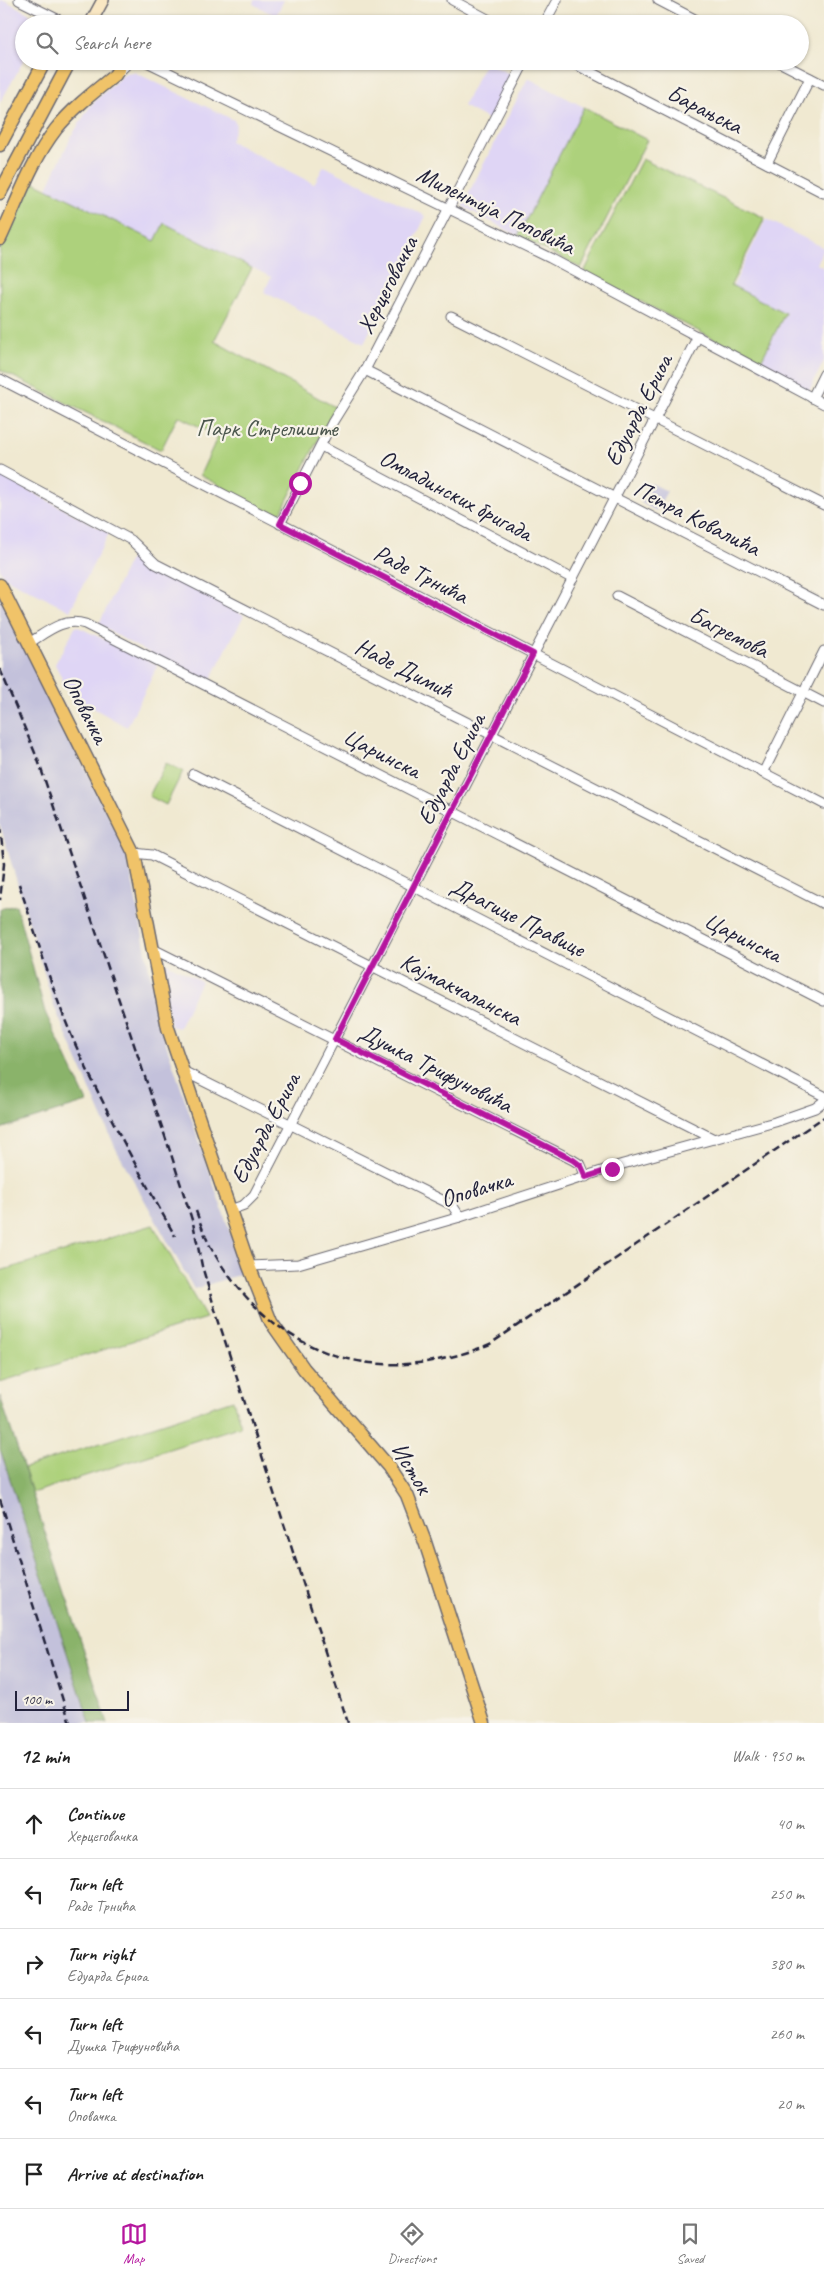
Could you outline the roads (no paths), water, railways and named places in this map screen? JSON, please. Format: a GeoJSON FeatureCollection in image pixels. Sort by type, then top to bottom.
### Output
{"type":"FeatureCollection","features":[{"type":"Feature","properties":{"kind":"main road"},"geometry":{"type":"LineString","coordinates":[[97,15],[103,0]]}},
{"type":"Feature","properties":{"kind":"main road"},"geometry":{"type":"LineString","coordinates":[[0,145],[40,70]]}},
{"type":"Feature","properties":{"kind":"main road"},"geometry":{"type":"LineString","coordinates":[[0,193],[65,70]]}},
{"type":"Feature","properties":{"kind":"main road"},"geometry":{"type":"LineString","coordinates":[[0,239],[41,152],[56,130],[116,70]]}},
{"type":"Feature","properties":{"kind":"main road","name":"Оповачка"},"geometry":{"type":"LineString","coordinates":[[0,585],[134,853],[168,1028],[182,1070]]}},
{"type":"Feature","properties":{"kind":"main road","name":"Исток"},"geometry":{"type":"LineString","coordinates":[[182,1070],[249,1266],[271,1322],[285,1344],[374,1448],[407,1495],[423,1535],[484,1723]]}},
{"type":"Feature","properties":{"kind":"street"},"geometry":{"type":"LineString","coordinates":[[19,0],[50,15]]}},
{"type":"Feature","properties":{"kind":"street"},"geometry":{"type":"LineString","coordinates":[[452,0],[480,15]]}},
{"type":"Feature","properties":{"kind":"street"},"geometry":{"type":"LineString","coordinates":[[549,15],[557,0]]}},
{"type":"Feature","properties":{"kind":"street"},"geometry":{"type":"LineString","coordinates":[[658,0],[687,15]]}},
{"type":"Feature","properties":{"kind":"street","name":"Милентија Поповића"},"geometry":{"type":"LineString","coordinates":[[163,70],[550,258],[824,404]]}},
{"type":"Feature","properties":{"kind":"street","name":"Херцеговачка"},"geometry":{"type":"LineString","coordinates":[[280,524],[332,423],[365,370],[520,70]]}},
{"type":"Feature","properties":{"kind":"street","name":"Барањска"},"geometry":{"type":"LineString","coordinates":[[586,70],[824,192]]}},
{"type":"Feature","properties":{"kind":"street"},"geometry":{"type":"LineString","coordinates":[[794,70],[824,85]]}},
{"type":"Feature","properties":{"kind":"street"},"geometry":{"type":"LineString","coordinates":[[767,163],[810,78]]}},
{"type":"Feature","properties":{"kind":"street"},"geometry":{"type":"LineString","coordinates":[[451,316],[824,506]]}},
{"type":"Feature","properties":{"kind":"street","name":"Едуарда Ериоа"},"geometry":{"type":"LineString","coordinates":[[230,1210],[244,1205],[254,1194],[698,336]]}},
{"type":"Feature","properties":{"kind":"street","name":"Петра Ковалића"},"geometry":{"type":"LineString","coordinates":[[365,370],[824,605]]}},
{"type":"Feature","properties":{"kind":"street"},"geometry":{"type":"LineString","coordinates":[[812,398],[824,374]]}},
{"type":"Feature","properties":{"kind":"street","name":"Раде Трнића"},"geometry":{"type":"LineString","coordinates":[[0,379],[824,804]]}},
{"type":"Feature","properties":{"kind":"street","name":"Омладинских бригада"},"geometry":{"type":"LineString","coordinates":[[321,446],[573,579]]}},
{"type":"Feature","properties":{"kind":"street","name":"Наде Димић"},"geometry":{"type":"LineString","coordinates":[[0,470],[131,540],[156,564],[824,904]]}},
{"type":"Feature","properties":{"kind":"street","name":"Багремова"},"geometry":{"type":"LineString","coordinates":[[617,596],[824,703]]}},
{"type":"Feature","properties":{"kind":"street","name":"Царинска"},"geometry":{"type":"LineString","coordinates":[[29,643],[69,621],[85,624],[824,1001]]}},
{"type":"Feature","properties":{"kind":"street"},"geometry":{"type":"LineString","coordinates":[[763,773],[824,651]]}},
{"type":"Feature","properties":{"kind":"street","name":"Драгице Правице"},"geometry":{"type":"LineString","coordinates":[[193,774],[824,1096]]}},
{"type":"Feature","properties":{"kind":"street","name":"Кајмакчаланска"},"geometry":{"type":"LineString","coordinates":[[134,853],[152,855],[714,1139]]}},
{"type":"Feature","properties":{"kind":"street","name":"Душка Трифуновића"},"geometry":{"type":"LineString","coordinates":[[154,949],[573,1160],[581,1166],[586,1177]]}},
{"type":"Feature","properties":{"kind":"street"},"geometry":{"type":"LineString","coordinates":[[182,1070],[452,1205],[460,1217]]}},
{"type":"Feature","properties":{"kind":"street","name":"Оповачка"},"geometry":{"type":"LineString","coordinates":[[249,1266],[298,1264],[801,1114],[824,1101]]}},
{"type":"Feature","properties":{"kind":"railway"},"geometry":{"type":"LineString","coordinates":[[0,669],[38,760],[171,1154],[193,1223],[202,1266],[216,1313],[348,1723]]}},
{"type":"Feature","properties":{"kind":"railway"},"geometry":{"type":"LineString","coordinates":[[0,826],[4,864],[0,900]]}},
{"type":"Feature","properties":{"kind":"railway"},"geometry":{"type":"LineString","coordinates":[[19,884],[53,986],[76,1046],[124,1142],[175,1236]]}},
{"type":"Feature","properties":{"kind":"railway"},"geometry":{"type":"LineString","coordinates":[[196,1211],[214,1253],[239,1289],[268,1318],[299,1340],[333,1355],[370,1363],[408,1364],[449,1358],[490,1344],[824,1117]]}},
{"type":"Feature","properties":{"kind":"railway"},"geometry":{"type":"LineString","coordinates":[[0,1499],[70,1723]]}},
{"type":"Feature","properties":{"kind":"park label","name":"Парк Стрелиште"},"geometry":{"type":"Point","coordinates":[267,428]}}]}
